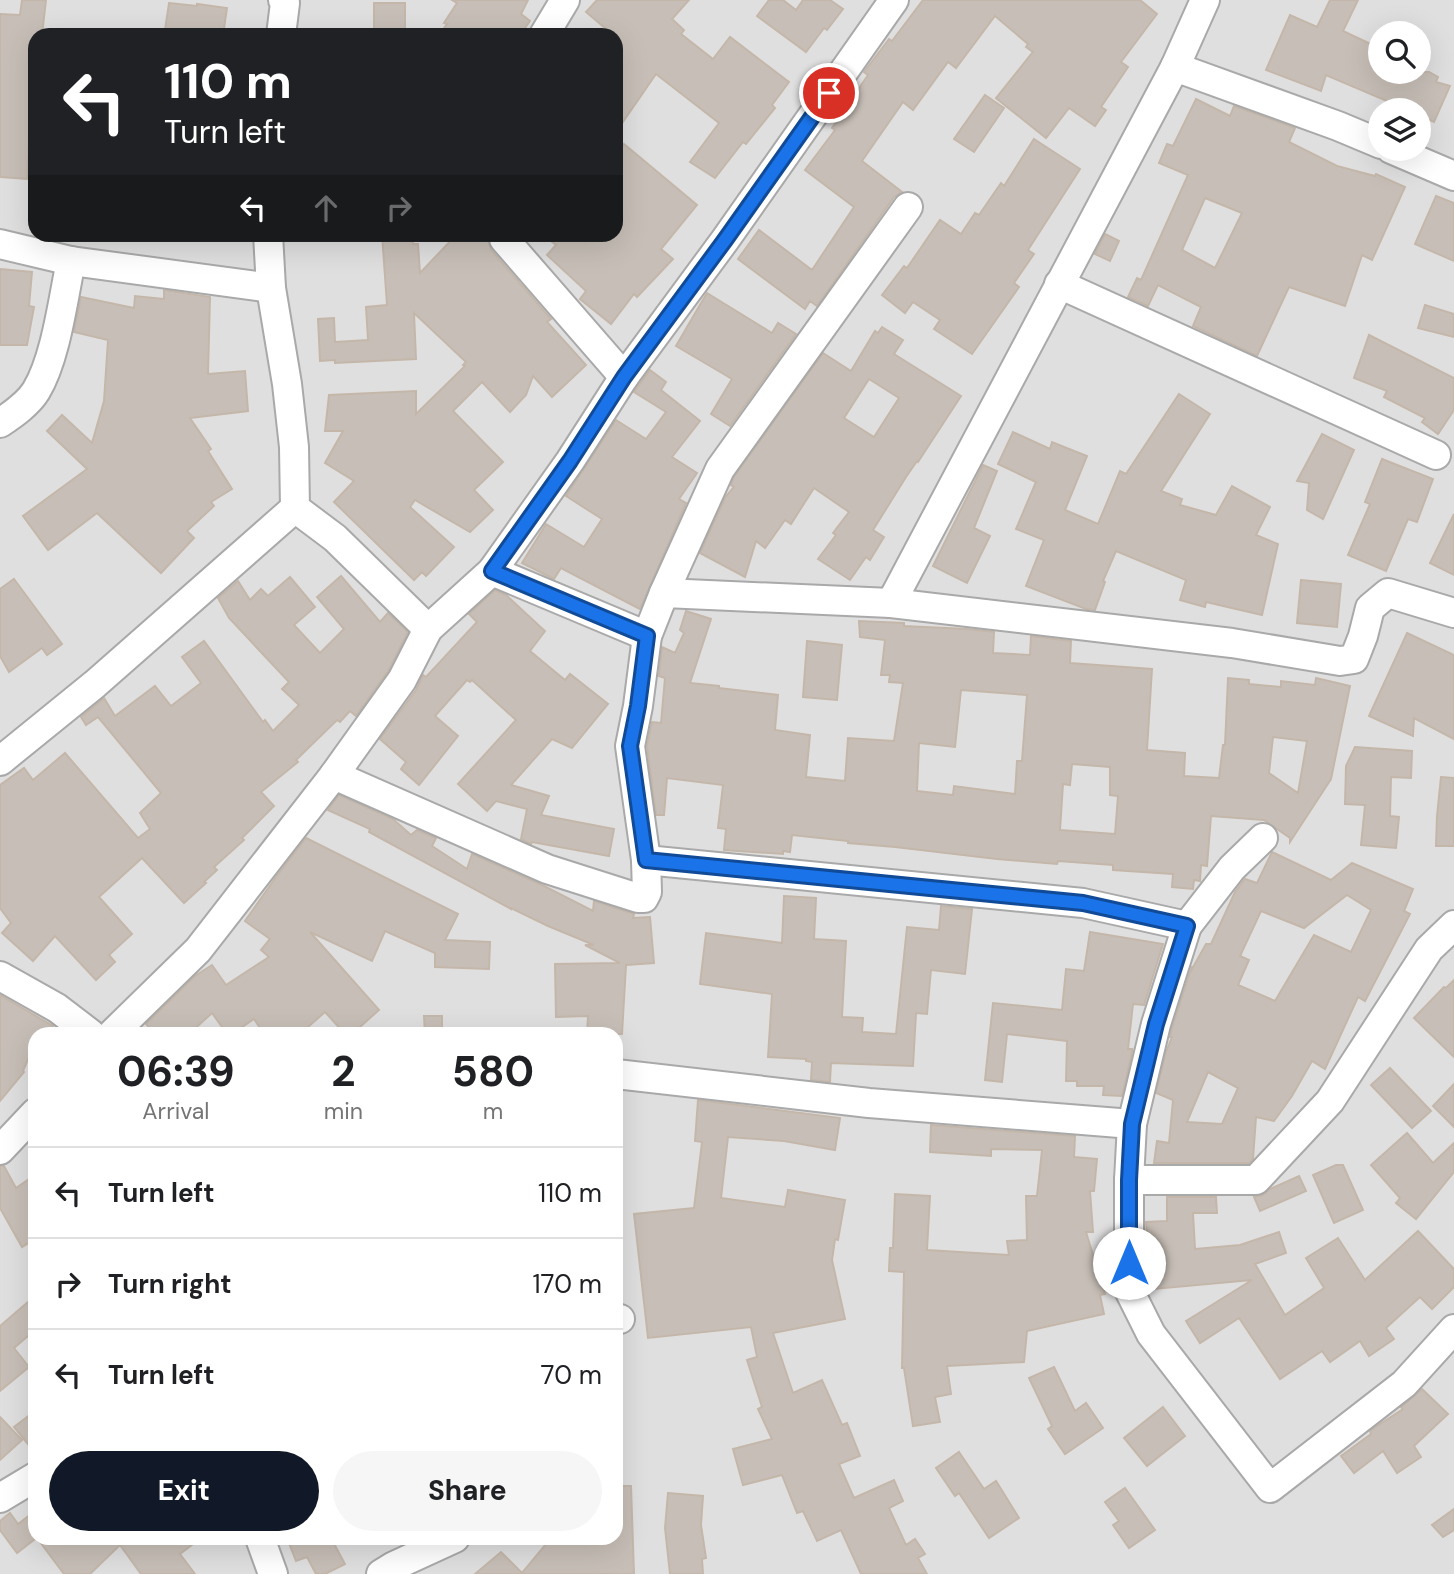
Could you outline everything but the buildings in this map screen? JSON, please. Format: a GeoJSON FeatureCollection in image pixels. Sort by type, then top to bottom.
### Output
{"type":"FeatureCollection","features":[{"type":"Feature","properties":{"kind":"street"},"geometry":{"type":"LineString","coordinates":[[282,28],[285,3],[283,0]]}},
{"type":"Feature","properties":{"kind":"street"},"geometry":{"type":"LineString","coordinates":[[548,28],[565,0]]}},
{"type":"Feature","properties":{"kind":"street"},"geometry":{"type":"LineString","coordinates":[[891,603],[1175,67],[1205,0]]}},
{"type":"Feature","properties":{"kind":"street"},"geometry":{"type":"LineString","coordinates":[[119,1027],[198,950],[334,775],[402,680],[428,629],[492,571],[570,461],[624,377],[725,240],[887,3]]}},
{"type":"Feature","properties":{"kind":"street"},"geometry":{"type":"LineString","coordinates":[[1175,67],[1368,139]]}},
{"type":"Feature","properties":{"kind":"street"},"geometry":{"type":"LineString","coordinates":[[1419,161],[1454,176]]}},
{"type":"Feature","properties":{"kind":"street"},"geometry":{"type":"LineString","coordinates":[[334,775],[547,869],[644,898],[647,892],[646,860],[630,746],[647,636],[720,469],[908,206]]}},
{"type":"Feature","properties":{"kind":"street"},"geometry":{"type":"LineString","coordinates":[[0,761],[95,684],[295,509],[294,447],[288,384],[271,288],[268,242]]}},
{"type":"Feature","properties":{"kind":"street"},"geometry":{"type":"LineString","coordinates":[[507,242],[624,377]]}},
{"type":"Feature","properties":{"kind":"street"},"geometry":{"type":"LineString","coordinates":[[0,244],[71,261],[271,288]]}},
{"type":"Feature","properties":{"kind":"street"},"geometry":{"type":"LineString","coordinates":[[0,423],[36,393],[51,356],[71,261]]}},
{"type":"Feature","properties":{"kind":"street"},"geometry":{"type":"LineString","coordinates":[[1059,284],[1436,455]]}},
{"type":"Feature","properties":{"kind":"street"},"geometry":{"type":"LineString","coordinates":[[295,509],[335,538],[428,629]]}},
{"type":"Feature","properties":{"kind":"street"},"geometry":{"type":"LineString","coordinates":[[492,571],[647,636]]}},
{"type":"Feature","properties":{"kind":"street"},"geometry":{"type":"LineString","coordinates":[[664,593],[891,603],[1232,643],[1340,661],[1354,659],[1370,608],[1388,593],[1454,612]]}},
{"type":"Feature","properties":{"kind":"street"},"geometry":{"type":"LineString","coordinates":[[1263,838],[1232,868],[1187,926],[1156,1024],[1132,1124],[1129,1290],[1151,1334],[1270,1488],[1404,1384],[1454,1328]]}},
{"type":"Feature","properties":{"kind":"street"},"geometry":{"type":"LineString","coordinates":[[646,860],[1083,903],[1187,926]]}},
{"type":"Feature","properties":{"kind":"street"},"geometry":{"type":"LineString","coordinates":[[1129,1180],[1256,1180],[1330,1101],[1429,949],[1454,925]]}},
{"type":"Feature","properties":{"kind":"street"},"geometry":{"type":"LineString","coordinates":[[0,976],[57,1008],[81,1027]]}},
{"type":"Feature","properties":{"kind":"street"},"geometry":{"type":"LineString","coordinates":[[623,1075],[869,1103],[1132,1124]]}},
{"type":"Feature","properties":{"kind":"street"},"geometry":{"type":"LineString","coordinates":[[0,1150],[28,1120]]}},
{"type":"Feature","properties":{"kind":"street"},"geometry":{"type":"LineString","coordinates":[[0,1498],[28,1481]]}},
{"type":"Feature","properties":{"kind":"street"},"geometry":{"type":"LineString","coordinates":[[263,1545],[273,1574]]}},
{"type":"Feature","properties":{"kind":"street"},"geometry":{"type":"LineString","coordinates":[[382,1574],[439,1545]]}},
{"type":"Feature","properties":{"kind":"shaded area"},"geometry":{"type":"Polygon","coordinates":[[[0,0],[1454,0],[1454,1574],[0,1574],[0,0]]]}},
{"type":"Feature","properties":{"kind":"route"},"geometry":{"type":"LineString","coordinates":[[829,93],[624,377],[570,461],[492,571],[647,636],[630,746],[646,860],[1083,903],[1187,926],[1156,1024],[1132,1124],[1129,1263]]}}]}
